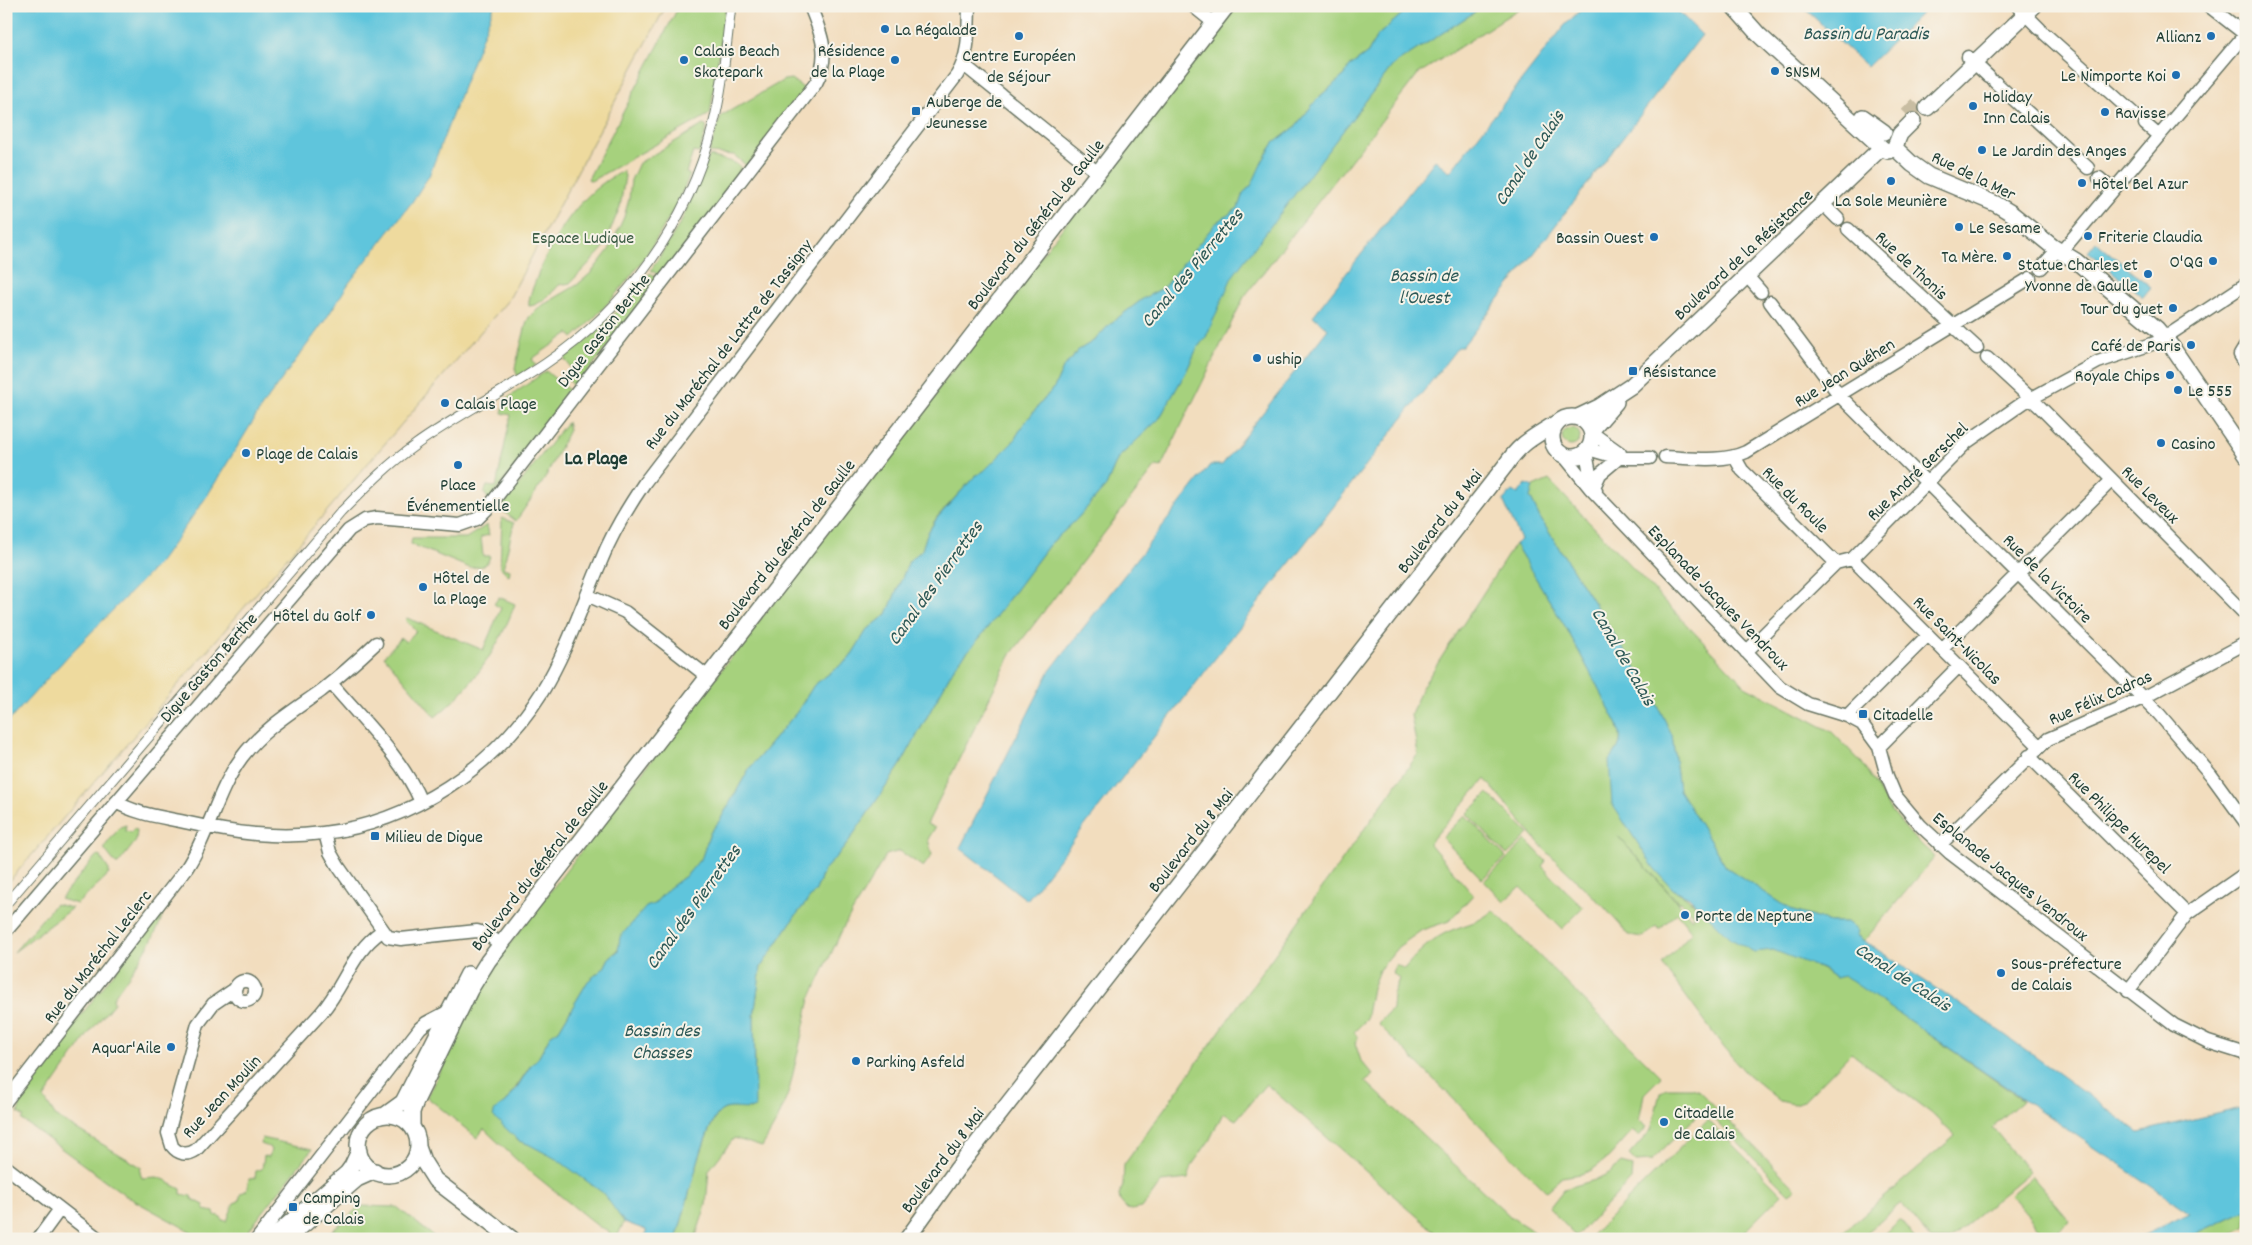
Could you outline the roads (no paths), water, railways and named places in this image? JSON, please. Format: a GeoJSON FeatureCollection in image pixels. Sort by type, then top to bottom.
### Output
{"type":"FeatureCollection","features":[{"type":"Feature","properties":{"kind":"street","name":"Digue Gaston Berthe"},"geometry":{"type":"LineString","coordinates":[[6,904],[341,512],[370,483],[420,442],[564,350],[592,328],[633,284],[651,260],[678,215],[702,160],[715,115],[732,6]]}},
{"type":"Feature","properties":{"kind":"street","name":"Digue Gaston Berthe"},"geometry":{"type":"LineString","coordinates":[[6,931],[349,530],[365,520],[377,518],[460,524],[477,518],[487,509],[816,83],[824,63],[825,50],[822,36],[810,6]]}},
{"type":"Feature","properties":{"kind":"street","name":"Rue du Maréchal de Lattre de Tassigny"},"geometry":{"type":"LineString","coordinates":[[116,802],[135,811],[207,827],[264,835],[325,833],[384,818],[421,802],[456,781],[505,740],[527,714],[556,667],[616,529],[657,465],[964,65],[968,42],[969,6]]}},
{"type":"Feature","properties":{"kind":"street"},"geometry":{"type":"LineString","coordinates":[[1193,6],[1212,15]]}},
{"type":"Feature","properties":{"kind":"street","name":"Boulevard du Général de Gaulle"},"geometry":{"type":"LineString","coordinates":[[385,1114],[403,1102],[465,978],[497,942],[705,674],[1212,15],[1227,6]]}},
{"type":"Feature","properties":{"kind":"street"},"geometry":{"type":"LineString","coordinates":[[1734,6],[1758,34],[1887,140]]}},
{"type":"Feature","properties":{"kind":"street"},"geometry":{"type":"LineString","coordinates":[[1740,6],[1887,140]]}},
{"type":"Feature","properties":{"kind":"street"},"geometry":{"type":"LineString","coordinates":[[2041,268],[2113,190],[2246,34],[2209,6]]}},
{"type":"Feature","properties":{"kind":"street"},"geometry":{"type":"LineString","coordinates":[[1924,105],[2025,9],[2042,32],[2134,114]]}},
{"type":"Feature","properties":{"kind":"street"},"geometry":{"type":"LineString","coordinates":[[1971,60],[2088,168]]}},
{"type":"Feature","properties":{"kind":"street"},"geometry":{"type":"LineString","coordinates":[[964,65],[1095,169]]}},
{"type":"Feature","properties":{"kind":"street","name":"Boulevard de la Résistance"},"geometry":{"type":"LineString","coordinates":[[1592,432],[1631,386],[1823,204],[1910,118]]}},
{"type":"Feature","properties":{"kind":"street"},"geometry":{"type":"LineString","coordinates":[[2145,124],[2159,136]]}},
{"type":"Feature","properties":{"kind":"street","name":"Rue de la Mer"},"geometry":{"type":"LineString","coordinates":[[1887,140],[1912,164],[1929,176],[2008,211],[2083,267],[2164,338],[2246,456]]}},
{"type":"Feature","properties":{"kind":"street"},"geometry":{"type":"LineString","coordinates":[[2099,178],[2113,190]]}},
{"type":"Feature","properties":{"kind":"street"},"geometry":{"type":"LineString","coordinates":[[1823,204],[1838,219]]}},
{"type":"Feature","properties":{"kind":"street","name":"Rue de Thonis"},"geometry":{"type":"LineString","coordinates":[[1848,229],[1976,348]]}},
{"type":"Feature","properties":{"kind":"street"},"geometry":{"type":"LineString","coordinates":[[1747,276],[1762,292]]}},
{"type":"Feature","properties":{"kind":"street","name":"Rue Jean Quéhen"},"geometry":{"type":"LineString","coordinates":[[1665,458],[1734,456],[1746,452],[2030,278]]}},
{"type":"Feature","properties":{"kind":"street","name":"Rue André Gerschel"},"geometry":{"type":"LineString","coordinates":[[1746,652],[1836,564],[1852,559],[1967,442],[2030,398],[2098,362],[2153,344],[2246,284]]}},
{"type":"Feature","properties":{"kind":"street","name":"Rue de la Victoire"},"geometry":{"type":"LineString","coordinates":[[1770,302],[1840,396],[2143,698],[2186,744],[2246,823]]}},
{"type":"Feature","properties":{"kind":"street"},"geometry":{"type":"LineString","coordinates":[[2246,345],[2240,355],[2246,365]]}},
{"type":"Feature","properties":{"kind":"street","name":"Rue Leveux"},"geometry":{"type":"LineString","coordinates":[[1987,358],[2030,398],[2246,616]]}},
{"type":"Feature","properties":{"kind":"street","name":"Boulevard de la Résistance"},"geometry":{"type":"LineString","coordinates":[[1578,417],[1599,407],[1631,386]]}},
{"type":"Feature","properties":{"kind":"street"},"geometry":{"type":"LineString","coordinates":[[1592,432],[1592,441],[1587,450],[1574,457],[1560,453],[1551,436],[1556,423],[1566,417],[1578,417],[1588,424],[1592,432],[1625,458]]}},
{"type":"Feature","properties":{"kind":"street","name":"Boulevard du 8 Mai"},"geometry":{"type":"LineString","coordinates":[[907,1239],[957,1169],[1519,447],[1556,423]]}},
{"type":"Feature","properties":{"kind":"street","name":"Boulevard du 8 Mai"},"geometry":{"type":"LineString","coordinates":[[1505,466],[1522,452],[1532,448],[1544,448],[1560,453]]}},
{"type":"Feature","properties":{"kind":"street"},"geometry":{"type":"LineString","coordinates":[[1587,450],[1625,458],[1650,458]]}},
{"type":"Feature","properties":{"kind":"street","name":"Esplanade Jacques Vendroux"},"geometry":{"type":"LineString","coordinates":[[1587,450],[1594,487],[1604,502]]}},
{"type":"Feature","properties":{"kind":"street","name":"Esplanade Jacques Vendroux"},"geometry":{"type":"LineString","coordinates":[[1560,453],[1604,502],[1788,694],[1808,704],[1847,716],[1866,728],[1879,747],[1890,784],[1899,802],[1911,817],[1940,845],[2174,1025],[2220,1047],[2246,1054]]}},
{"type":"Feature","properties":{"kind":"street","name":"Rue du Roule"},"geometry":{"type":"LineString","coordinates":[[1734,456],[1742,470],[1836,564]]}},
{"type":"Feature","properties":{"kind":"street"},"geometry":{"type":"LineString","coordinates":[[1594,487],[1600,474],[1625,458]]}},
{"type":"Feature","properties":{"kind":"street"},"geometry":{"type":"LineString","coordinates":[[1942,649],[2112,480]]}},
{"type":"Feature","properties":{"kind":"street","name":"Rue Saint-Nicolas"},"geometry":{"type":"LineString","coordinates":[[1852,559],[2039,746]]}},
{"type":"Feature","properties":{"kind":"street"},"geometry":{"type":"LineString","coordinates":[[587,595],[625,612],[705,674]]}},
{"type":"Feature","properties":{"kind":"street"},"geometry":{"type":"LineString","coordinates":[[1847,716],[1928,635]]}},
{"type":"Feature","properties":{"kind":"street","name":"Rue du Maréchal Leclerc"},"geometry":{"type":"LineString","coordinates":[[6,1101],[186,869],[201,845],[220,794],[244,755],[277,721],[331,683],[376,643]]}},
{"type":"Feature","properties":{"kind":"street","name":"Rue Félix Cadras"},"geometry":{"type":"LineString","coordinates":[[1940,845],[2039,746],[2052,736],[2143,698],[2246,643]]}},
{"type":"Feature","properties":{"kind":"street"},"geometry":{"type":"LineString","coordinates":[[1879,747],[1959,666]]}},
{"type":"Feature","properties":{"kind":"street"},"geometry":{"type":"LineString","coordinates":[[331,683],[389,752],[414,787],[421,802]]}},
{"type":"Feature","properties":{"kind":"street","name":"Rue Philippe Hurepel"},"geometry":{"type":"LineString","coordinates":[[2029,756],[2187,914]]}},
{"type":"Feature","properties":{"kind":"street"},"geometry":{"type":"LineString","coordinates":[[325,833],[333,857],[388,937],[396,939],[472,931],[482,932],[497,942]]}},
{"type":"Feature","properties":{"kind":"street"},"geometry":{"type":"LineString","coordinates":[[2128,991],[2187,914],[2246,873]]}},
{"type":"Feature","properties":{"kind":"street","name":"Rue Jean Moulin"},"geometry":{"type":"LineString","coordinates":[[235,989],[207,1009],[192,1038],[168,1133],[172,1146],[183,1154],[192,1153],[196,1150],[322,1013],[361,948],[382,930]]}},
{"type":"Feature","properties":{"kind":"street","name":"Boulevard du Général de Gaulle"},"geometry":{"type":"LineString","coordinates":[[412,1126],[412,1112],[416,1101],[470,990],[497,942]]}},
{"type":"Feature","properties":{"kind":"street"},"geometry":{"type":"LineString","coordinates":[[257,1239],[420,1028],[447,1012]]}},
{"type":"Feature","properties":{"kind":"street"},"geometry":{"type":"LineString","coordinates":[[435,1180],[423,1161],[412,1126],[402,1118],[385,1114],[373,1118],[364,1127],[359,1138],[359,1150],[363,1161],[375,1172],[387,1175],[402,1172],[419,1174],[435,1180],[512,1239]]}},
{"type":"Feature","properties":{"kind":"street"},"geometry":{"type":"LineString","coordinates":[[402,1172],[414,1160],[418,1147]]}},
{"type":"Feature","properties":{"kind":"street"},"geometry":{"type":"LineString","coordinates":[[291,1230],[347,1173],[359,1150]]}},
{"type":"Feature","properties":{"kind":"street"},"geometry":{"type":"LineString","coordinates":[[6,1167],[99,1239]]}},
{"type":"Feature","properties":{"kind":"street"},"geometry":{"type":"LineString","coordinates":[[271,1239],[291,1230],[357,1179],[375,1172]]}},
{"type":"Feature","properties":{"kind":"street"},"geometry":{"type":"LineString","coordinates":[[282,1206],[282,1215],[291,1230]]}},
{"type":"Feature","properties":{"kind":"street"},"geometry":{"type":"LineString","coordinates":[[38,1239],[60,1209]]}},
{"type":"Feature","properties":{"kind":"water"},"geometry":{"type":"Polygon","coordinates":[[[6,6],[494,6],[429,176],[412,202],[349,283],[326,319],[263,405],[207,496],[160,562],[67,657],[6,724],[6,6]]]}},
{"type":"Feature","properties":{"kind":"water","name":"Bassin des Chasses"},"geometry":{"type":"Polygon","coordinates":[[[1411,6],[1484,6],[1393,65],[1232,277],[1206,337],[1197,348],[1186,372],[1159,419],[1118,458],[1106,486],[1075,521],[1049,545],[982,635],[955,666],[900,766],[844,848],[824,870],[816,890],[793,919],[761,967],[754,1016],[755,1107],[747,1109],[729,1108],[721,1111],[708,1132],[676,1239],[646,1239],[646,1230],[624,1222],[603,1193],[558,1160],[519,1141],[493,1116],[495,1110],[505,1103],[531,1065],[539,1057],[550,1036],[559,1030],[588,981],[604,968],[609,958],[618,951],[620,937],[646,907],[654,904],[668,889],[687,875],[702,857],[710,833],[720,820],[749,769],[797,712],[814,685],[849,659],[867,630],[887,614],[909,561],[922,550],[927,534],[937,518],[975,476],[984,471],[1013,442],[1023,425],[1055,386],[1064,366],[1077,351],[1095,340],[1111,323],[1144,298],[1163,288],[1215,224],[1238,208],[1243,193],[1251,186],[1263,160],[1274,143],[1294,128],[1319,97],[1345,75],[1350,66],[1368,53],[1376,37],[1411,6]]]}},
{"type":"Feature","properties":{"kind":"water","name":"Bassin de l'Ouest"},"geometry":{"type":"Polygon","coordinates":[[[1585,6],[1673,6],[1702,35],[1462,347],[1458,347],[1027,900],[960,848],[1049,672],[1210,465],[1222,465],[1328,329],[1313,316],[1435,160],[1450,172],[1565,25],[1585,6]]]}},
{"type":"Feature","properties":{"kind":"water","name":"Bassin du Paradis"},"geometry":{"type":"Polygon","coordinates":[[[1802,6],[1929,6],[1867,67],[1802,6]]]}},
{"type":"Feature","properties":{"kind":"water"},"geometry":{"type":"Polygon","coordinates":[[[2096,242],[2151,287],[2143,297],[2088,252],[2096,242]]]}},
{"type":"Feature","properties":{"kind":"water","name":"Canal de Calais"},"geometry":{"type":"Polygon","coordinates":[[[1526,484],[1533,487],[1530,497],[1540,518],[1653,696],[1672,735],[1679,790],[1726,867],[1793,911],[1830,922],[1847,922],[1858,931],[1856,935],[1864,941],[1987,1022],[2139,1132],[2246,1107],[2246,1210],[2184,1239],[2136,1239],[2190,1213],[1844,976],[1836,978],[1822,969],[1773,950],[1754,952],[1731,939],[1689,897],[1673,889],[1654,868],[1612,804],[1609,761],[1620,744],[1618,725],[1568,631],[1515,544],[1521,540],[1503,500],[1513,491],[1518,494],[1526,484]]]}},
{"type":"Feature","properties":{"kind":"tunnel"},"geometry":{"type":"LineString","coordinates":[[1907,115],[1921,101]]}},
{"type":"Feature","properties":{"kind":"place","name":"La Régalade"},"geometry":{"type":"Point","coordinates":[885,29]}},
{"type":"Feature","properties":{"kind":"place","name":"Centre Européen de Séjour"},"geometry":{"type":"Point","coordinates":[1019,36]}},
{"type":"Feature","properties":{"kind":"place","name":"Allianz"},"geometry":{"type":"Point","coordinates":[2211,36]}},
{"type":"Feature","properties":{"kind":"place","name":"Calais Beach Skatepark"},"geometry":{"type":"Point","coordinates":[684,60]}},
{"type":"Feature","properties":{"kind":"place","name":"Résidence de la Plage"},"geometry":{"type":"Point","coordinates":[895,60]}},
{"type":"Feature","properties":{"kind":"place","name":"SNSM"},"geometry":{"type":"Point","coordinates":[1775,71]}},
{"type":"Feature","properties":{"kind":"place","name":"Le Nimporte Koi"},"geometry":{"type":"Point","coordinates":[2176,75]}},
{"type":"Feature","properties":{"kind":"place","name":"Holiday Inn Calais"},"geometry":{"type":"Point","coordinates":[1973,106]}},
{"type":"Feature","properties":{"kind":"place","name":"Auberge de Jeunesse"},"geometry":{"type":"Point","coordinates":[916,111]}},
{"type":"Feature","properties":{"kind":"place","name":"Ravisse"},"geometry":{"type":"Point","coordinates":[2105,112]}},
{"type":"Feature","properties":{"kind":"place","name":"Le Jardin des Anges"},"geometry":{"type":"Point","coordinates":[1982,150]}},
{"type":"Feature","properties":{"kind":"place","name":"La Sole Meunière"},"geometry":{"type":"Point","coordinates":[1891,181]}},
{"type":"Feature","properties":{"kind":"place","name":"Hôtel Bel Azur"},"geometry":{"type":"Point","coordinates":[2082,183]}},
{"type":"Feature","properties":{"kind":"place","name":"Le Sesame"},"geometry":{"type":"Point","coordinates":[1959,227]}},
{"type":"Feature","properties":{"kind":"place","name":"Friterie Claudia"},"geometry":{"type":"Point","coordinates":[2088,236]}},
{"type":"Feature","properties":{"kind":"place","name":"Bassin Ouest"},"geometry":{"type":"Point","coordinates":[1654,237]}},
{"type":"Feature","properties":{"kind":"place","name":"Ta Mère."},"geometry":{"type":"Point","coordinates":[2007,256]}},
{"type":"Feature","properties":{"kind":"place","name":"O'QG"},"geometry":{"type":"Point","coordinates":[2213,261]}},
{"type":"Feature","properties":{"kind":"place","name":"Statue Charles et Yvonne de Gaulle"},"geometry":{"type":"Point","coordinates":[2148,274]}},
{"type":"Feature","properties":{"kind":"place","name":"Tour du guet"},"geometry":{"type":"Point","coordinates":[2173,308]}},
{"type":"Feature","properties":{"kind":"place","name":"Café de Paris"},"geometry":{"type":"Point","coordinates":[2191,345]}},
{"type":"Feature","properties":{"kind":"place","name":"uship"},"geometry":{"type":"Point","coordinates":[1257,358]}},
{"type":"Feature","properties":{"kind":"place","name":"Résistance"},"geometry":{"type":"Point","coordinates":[1633,371]}},
{"type":"Feature","properties":{"kind":"place","name":"Royale Chips"},"geometry":{"type":"Point","coordinates":[2170,375]}},
{"type":"Feature","properties":{"kind":"place","name":"Le 555"},"geometry":{"type":"Point","coordinates":[2178,390]}},
{"type":"Feature","properties":{"kind":"place","name":"Calais Plage"},"geometry":{"type":"Point","coordinates":[445,403]}},
{"type":"Feature","properties":{"kind":"place","name":"Casino"},"geometry":{"type":"Point","coordinates":[2161,443]}},
{"type":"Feature","properties":{"kind":"place","name":"Plage de Calais"},"geometry":{"type":"Point","coordinates":[246,453]}},
{"type":"Feature","properties":{"kind":"place","name":"Place Événementielle"},"geometry":{"type":"Point","coordinates":[458,465]}},
{"type":"Feature","properties":{"kind":"place","name":"Hôtel de la Plage"},"geometry":{"type":"Point","coordinates":[423,587]}},
{"type":"Feature","properties":{"kind":"place","name":"Hôtel du Golf"},"geometry":{"type":"Point","coordinates":[371,615]}},
{"type":"Feature","properties":{"kind":"place","name":"Citadelle"},"geometry":{"type":"Point","coordinates":[1863,714]}},
{"type":"Feature","properties":{"kind":"place","name":"Milieu de Digue"},"geometry":{"type":"Point","coordinates":[375,836]}},
{"type":"Feature","properties":{"kind":"place","name":"Porte de Neptune"},"geometry":{"type":"Point","coordinates":[1685,915]}},
{"type":"Feature","properties":{"kind":"place","name":"Sous-préfecture de Calais"},"geometry":{"type":"Point","coordinates":[2001,973]}},
{"type":"Feature","properties":{"kind":"place","name":"Aquar'Aile"},"geometry":{"type":"Point","coordinates":[171,1047]}},
{"type":"Feature","properties":{"kind":"place","name":"Parking Asfeld"},"geometry":{"type":"Point","coordinates":[856,1061]}},
{"type":"Feature","properties":{"kind":"place","name":"Citadelle de Calais"},"geometry":{"type":"Point","coordinates":[1664,1122]}},
{"type":"Feature","properties":{"kind":"place","name":"Camping de Calais"},"geometry":{"type":"Point","coordinates":[293,1207]}},
{"type":"Feature","properties":{"kind":"district","name":"La Plage"},"geometry":{"type":"Point","coordinates":[596,457]}},
{"type":"Feature","properties":{"kind":"park label","name":"Espace Ludique"},"geometry":{"type":"Point","coordinates":[583,237]}},
{"type":"Feature","properties":{"kind":"water label","name":"Canal des Pierrettes"},"geometry":{"type":"Point","coordinates":[1191,267]}},
{"type":"Feature","properties":{"kind":"water label","name":"Canal des Pierrettes"},"geometry":{"type":"Point","coordinates":[934,582]}},
{"type":"Feature","properties":{"kind":"water label","name":"Canal des Pierrettes"},"geometry":{"type":"Point","coordinates":[692,906]}}]}
